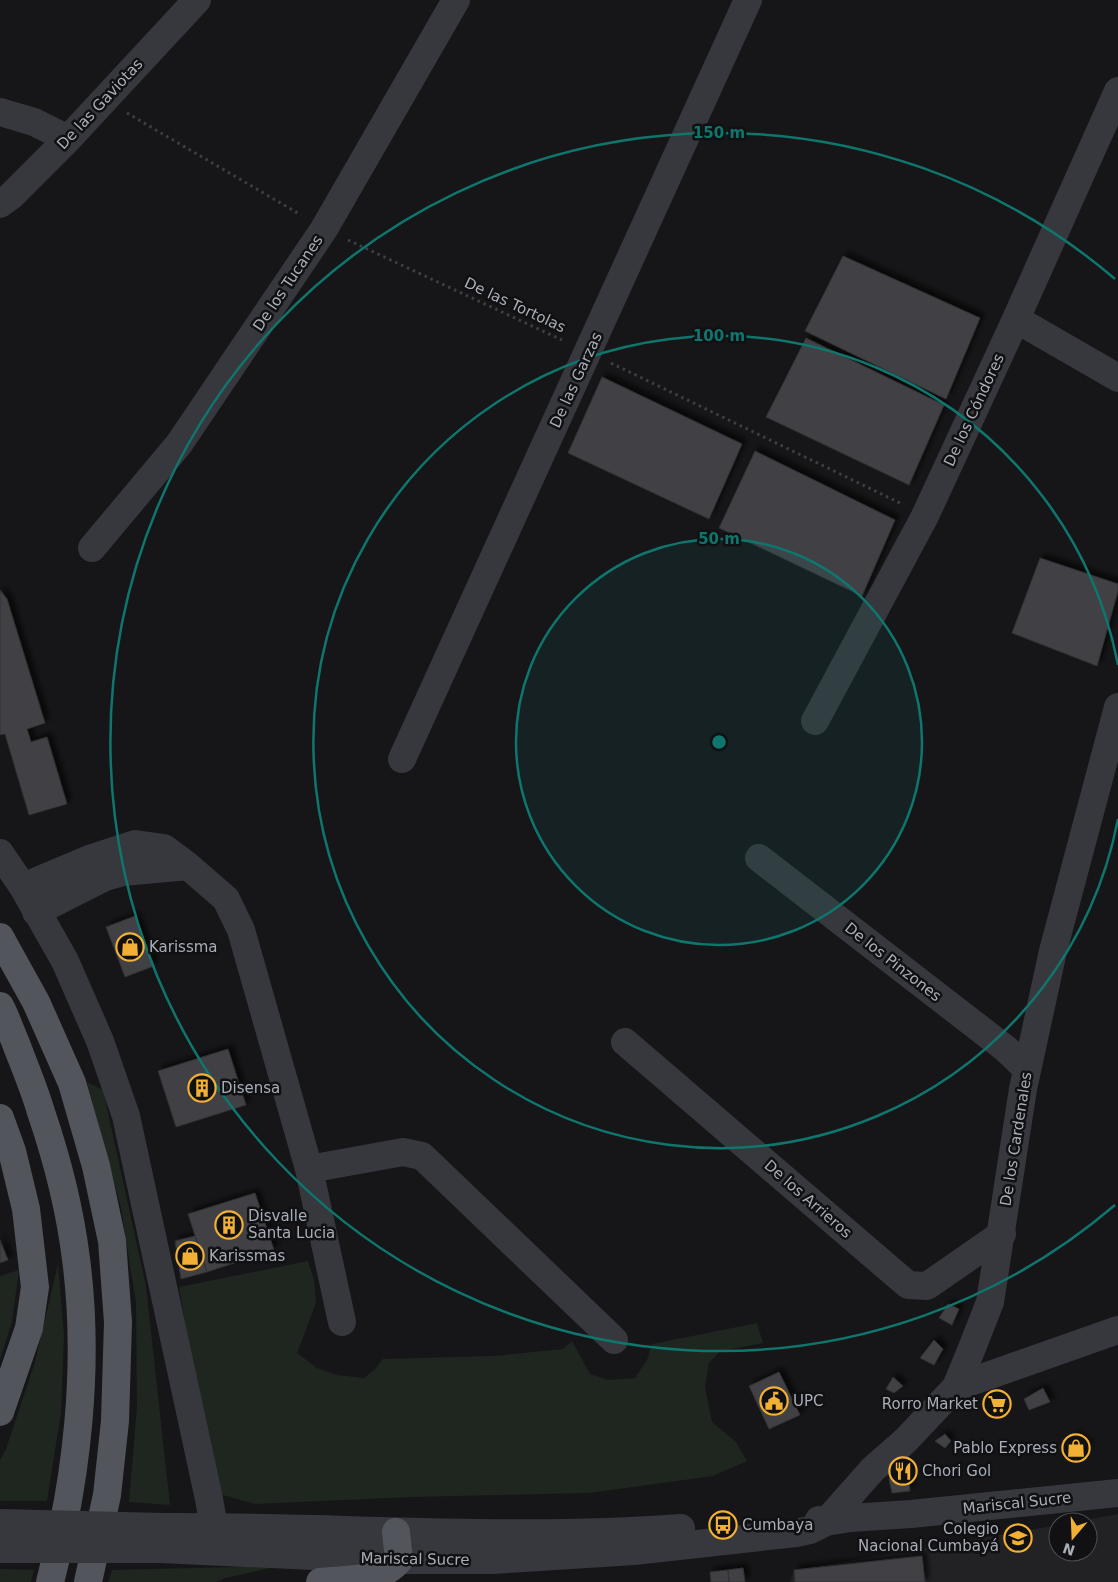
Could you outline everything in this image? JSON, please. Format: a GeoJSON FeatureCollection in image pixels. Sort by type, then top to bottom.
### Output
{"type":"FeatureCollection","features":[{"type":"Feature","properties":{"kind":"main road"},"geometry":{"type":"LineString","coordinates":[[0,937],[36,1002],[72,1083],[96,1166],[112,1241],[118,1322],[115,1420],[107,1494],[88,1582]]}},
{"type":"Feature","properties":{"kind":"main road"},"geometry":{"type":"LineString","coordinates":[[0,1006],[33,1086],[57,1161],[76,1259],[81,1325],[79,1409],[76,1442],[60,1542],[50,1582]]}},
{"type":"Feature","properties":{"kind":"main road"},"geometry":{"type":"LineString","coordinates":[[0,1118],[12,1152],[26,1209],[35,1287],[29,1328],[0,1412]]}},
{"type":"Feature","properties":{"kind":"main road"},"geometry":{"type":"LineString","coordinates":[[320,1582],[377,1575],[389,1571],[400,1560],[396,1532]]}},
{"type":"Feature","properties":{"kind":"street","name":"De las Gaviotas"},"geometry":{"type":"LineString","coordinates":[[0,204],[68,139],[197,0]]}},
{"type":"Feature","properties":{"kind":"street","name":"De los Tucanes"},"geometry":{"type":"LineString","coordinates":[[92,548],[179,444],[324,229],[456,0]]}},
{"type":"Feature","properties":{"kind":"street","name":"De las Garzas"},"geometry":{"type":"LineString","coordinates":[[402,759],[748,0]]}},
{"type":"Feature","properties":{"kind":"street","name":"De los Cóndores"},"geometry":{"type":"LineString","coordinates":[[815,721],[925,516],[1118,91]]}},
{"type":"Feature","properties":{"kind":"street"},"geometry":{"type":"LineString","coordinates":[[0,112],[34,122],[68,139]]}},
{"type":"Feature","properties":{"kind":"street"},"geometry":{"type":"LineString","coordinates":[[1016,319],[1118,378]]}},
{"type":"Feature","properties":{"kind":"street","name":"De los Cardenales"},"geometry":{"type":"LineString","coordinates":[[826,1522],[874,1469],[905,1441],[956,1387],[990,1302],[1027,1068],[1053,951],[1118,707]]}},
{"type":"Feature","properties":{"kind":"street"},"geometry":{"type":"LineString","coordinates":[[23,888],[92,858],[135,844],[164,848],[226,899],[241,930],[309,1169],[342,1322]]}},
{"type":"Feature","properties":{"kind":"street"},"geometry":{"type":"LineString","coordinates":[[0,853],[23,888],[65,961],[100,1041],[126,1116],[216,1539]]}},
{"type":"Feature","properties":{"kind":"street","name":"De los Pinzones"},"geometry":{"type":"LineString","coordinates":[[759,858],[1006,1049],[1027,1068]]}},
{"type":"Feature","properties":{"kind":"street"},"geometry":{"type":"LineString","coordinates":[[36,912],[105,877],[123,872],[188,866]]}},
{"type":"Feature","properties":{"kind":"street","name":"De los Arrieros"},"geometry":{"type":"LineString","coordinates":[[624,1042],[908,1284],[927,1286],[1002,1234]]}},
{"type":"Feature","properties":{"kind":"street"},"geometry":{"type":"LineString","coordinates":[[309,1169],[403,1152],[422,1156],[614,1340]]}},
{"type":"Feature","properties":{"kind":"street"},"geometry":{"type":"LineString","coordinates":[[956,1387],[1118,1330]]}},
{"type":"Feature","properties":{"kind":"street","name":"Mariscal Sucre"},"geometry":{"type":"LineString","coordinates":[[0,1549],[163,1538],[216,1539],[396,1532],[584,1534],[647,1531],[791,1519],[826,1522],[1118,1493]]}},
{"type":"Feature","properties":{"kind":"street","name":"Mariscal Sucre"},"geometry":{"type":"LineString","coordinates":[[216,1539],[400,1560],[492,1560],[634,1551],[796,1533],[810,1530],[826,1522]]}},
{"type":"Feature","properties":{"kind":"street"},"geometry":{"type":"LineString","coordinates":[[0,1523],[163,1538]]}},
{"type":"Feature","properties":{"kind":"path","name":"De las Tortolas"},"geometry":{"type":"LineString","coordinates":[[105,99],[324,229],[588,352],[925,516]]}},
{"type":"Feature","properties":{"kind":"shaded area"},"geometry":{"type":"Polygon","coordinates":[[[87,1082],[103,1090],[146,1286],[170,1505],[129,1502],[137,1406],[136,1303],[121,1208],[87,1082]]]}},
{"type":"Feature","properties":{"kind":"shaded area"},"geometry":{"type":"Polygon","coordinates":[[[308,1261],[314,1280],[316,1303],[297,1353],[317,1368],[337,1375],[364,1378],[383,1359],[494,1356],[563,1349],[572,1341],[590,1374],[608,1380],[635,1378],[647,1360],[652,1344],[757,1323],[763,1343],[720,1351],[709,1363],[705,1387],[712,1422],[736,1442],[747,1461],[713,1476],[589,1493],[411,1497],[255,1504],[209,1491],[195,1382],[179,1287],[308,1261]]]}},
{"type":"Feature","properties":{"kind":"shaded area"},"geometry":{"type":"Polygon","coordinates":[[[58,1264],[64,1336],[61,1413],[47,1501],[0,1501],[0,1460],[6,1449],[35,1362],[58,1264]]]}},
{"type":"Feature","properties":{"kind":"shaded area"},"geometry":{"type":"Polygon","coordinates":[[[19,1270],[12,1322],[0,1360],[0,1276],[19,1270]]]}},
{"type":"Feature","properties":{"kind":"shaded area","name":"Colegio Nacional Cumbayá"},"geometry":{"type":"Polygon","coordinates":[[[1118,1514],[1118,1582],[790,1582],[794,1570],[1048,1527],[1048,1562],[1098,1562],[1098,1518],[1118,1514]]]}},
{"type":"Feature","properties":{"kind":"shaded area"},"geometry":{"type":"Polygon","coordinates":[[[280,1566],[216,1582],[108,1582],[112,1570],[280,1566]]]}},
{"type":"Feature","properties":{"kind":"shaded area"},"geometry":{"type":"Polygon","coordinates":[[[0,1569],[34,1570],[31,1582],[0,1582],[0,1569]]]}},
{"type":"Feature","properties":{"kind":"building"},"geometry":{"type":"Polygon","coordinates":[[[843,256],[980,318],[946,399],[805,331],[843,256]]]}},
{"type":"Feature","properties":{"kind":"building"},"geometry":{"type":"Polygon","coordinates":[[[806,338],[944,405],[909,485],[766,417],[806,338]]]}},
{"type":"Feature","properties":{"kind":"building"},"geometry":{"type":"Polygon","coordinates":[[[602,377],[742,444],[709,519],[568,453],[602,377]]]}},
{"type":"Feature","properties":{"kind":"building"},"geometry":{"type":"Polygon","coordinates":[[[755,451],[895,520],[862,596],[719,528],[755,451]]]}},
{"type":"Feature","properties":{"kind":"building"},"geometry":{"type":"Polygon","coordinates":[[[1040,558],[1118,584],[1118,591],[1097,666],[1012,633],[1040,558]]]}},
{"type":"Feature","properties":{"kind":"building"},"geometry":{"type":"Polygon","coordinates":[[[0,590],[7,599],[45,723],[27,729],[31,742],[47,737],[67,804],[29,815],[5,734],[0,735],[0,590]]]}},
{"type":"Feature","properties":{"kind":"building","name":"Karissma"},"geometry":{"type":"Polygon","coordinates":[[[135,916],[154,966],[125,977],[106,927],[135,916]]]}},
{"type":"Feature","properties":{"kind":"building","name":"Disensa"},"geometry":{"type":"Polygon","coordinates":[[[228,1049],[246,1105],[176,1127],[158,1071],[228,1049]]]}},
{"type":"Feature","properties":{"kind":"building","name":"Disvalle Santa Lucia"},"geometry":{"type":"Polygon","coordinates":[[[255,1193],[274,1250],[207,1272],[188,1214],[255,1193]]]}},
{"type":"Feature","properties":{"kind":"building","name":"Karissmas"},"geometry":{"type":"Polygon","coordinates":[[[195,1236],[207,1272],[181,1279],[175,1241],[195,1236]]]}},
{"type":"Feature","properties":{"kind":"building"},"geometry":{"type":"Polygon","coordinates":[[[0,1240],[8,1260],[0,1263],[0,1240]]]}},
{"type":"Feature","properties":{"kind":"building"},"geometry":{"type":"Polygon","coordinates":[[[948,1304],[959,1309],[952,1325],[939,1318],[948,1304]]]}},
{"type":"Feature","properties":{"kind":"building"},"geometry":{"type":"Polygon","coordinates":[[[934,1340],[943,1349],[934,1365],[920,1358],[934,1340]]]}},
{"type":"Feature","properties":{"kind":"building","name":"UPC"},"geometry":{"type":"Polygon","coordinates":[[[779,1372],[800,1415],[769,1429],[749,1386],[779,1372]]]}},
{"type":"Feature","properties":{"kind":"building"},"geometry":{"type":"Polygon","coordinates":[[[893,1377],[903,1386],[894,1393],[886,1389],[893,1377]]]}},
{"type":"Feature","properties":{"kind":"building"},"geometry":{"type":"Polygon","coordinates":[[[1043,1388],[1050,1402],[1029,1410],[1024,1399],[1043,1388]]]}},
{"type":"Feature","properties":{"kind":"building"},"geometry":{"type":"Polygon","coordinates":[[[945,1434],[951,1441],[945,1448],[935,1441],[945,1434]]]}},
{"type":"Feature","properties":{"kind":"building","name":"Pablo Express"},"geometry":{"type":"Polygon","coordinates":[[[1073,1435],[1089,1446],[1078,1462],[1062,1450],[1073,1435]]]}},
{"type":"Feature","properties":{"kind":"building","name":"Chori Gol"},"geometry":{"type":"Polygon","coordinates":[[[907,1464],[910,1491],[892,1493],[889,1479],[907,1464]]]}},
{"type":"Feature","properties":{"kind":"building","name":"Colegio Nacional Cumbayá"},"geometry":{"type":"Polygon","coordinates":[[[922,1556],[925,1582],[795,1582],[794,1570],[922,1556]]]}},
{"type":"Feature","properties":{"kind":"building"},"geometry":{"type":"Polygon","coordinates":[[[743,1568],[745,1582],[729,1582],[728,1570],[743,1568]]]}},
{"type":"Feature","properties":{"kind":"building"},"geometry":{"type":"Polygon","coordinates":[[[728,1570],[729,1582],[711,1582],[710,1572],[728,1570]]]}},
{"type":"Feature","properties":{"kind":"place","name":"Karissma"},"geometry":{"type":"Point","coordinates":[130,947]}},
{"type":"Feature","properties":{"kind":"place","name":"Disensa"},"geometry":{"type":"Point","coordinates":[202,1088]}},
{"type":"Feature","properties":{"kind":"place","name":"Disvalle Santa Lucia"},"geometry":{"type":"Point","coordinates":[229,1225]}},
{"type":"Feature","properties":{"kind":"place","name":"Karissmas"},"geometry":{"type":"Point","coordinates":[190,1256]}},
{"type":"Feature","properties":{"kind":"place","name":"UPC"},"geometry":{"type":"Point","coordinates":[774,1401]}},
{"type":"Feature","properties":{"kind":"place","name":"Rorro Market"},"geometry":{"type":"Point","coordinates":[997,1404]}},
{"type":"Feature","properties":{"kind":"place","name":"Pablo Express"},"geometry":{"type":"Point","coordinates":[1076,1448]}},
{"type":"Feature","properties":{"kind":"place","name":"Chori Gol"},"geometry":{"type":"Point","coordinates":[903,1471]}},
{"type":"Feature","properties":{"kind":"place","name":"Cumbaya"},"geometry":{"type":"Point","coordinates":[723,1525]}},
{"type":"Feature","properties":{"kind":"place","name":"Colegio Nacional Cumbayá"},"geometry":{"type":"Point","coordinates":[1018,1538]}}]}
